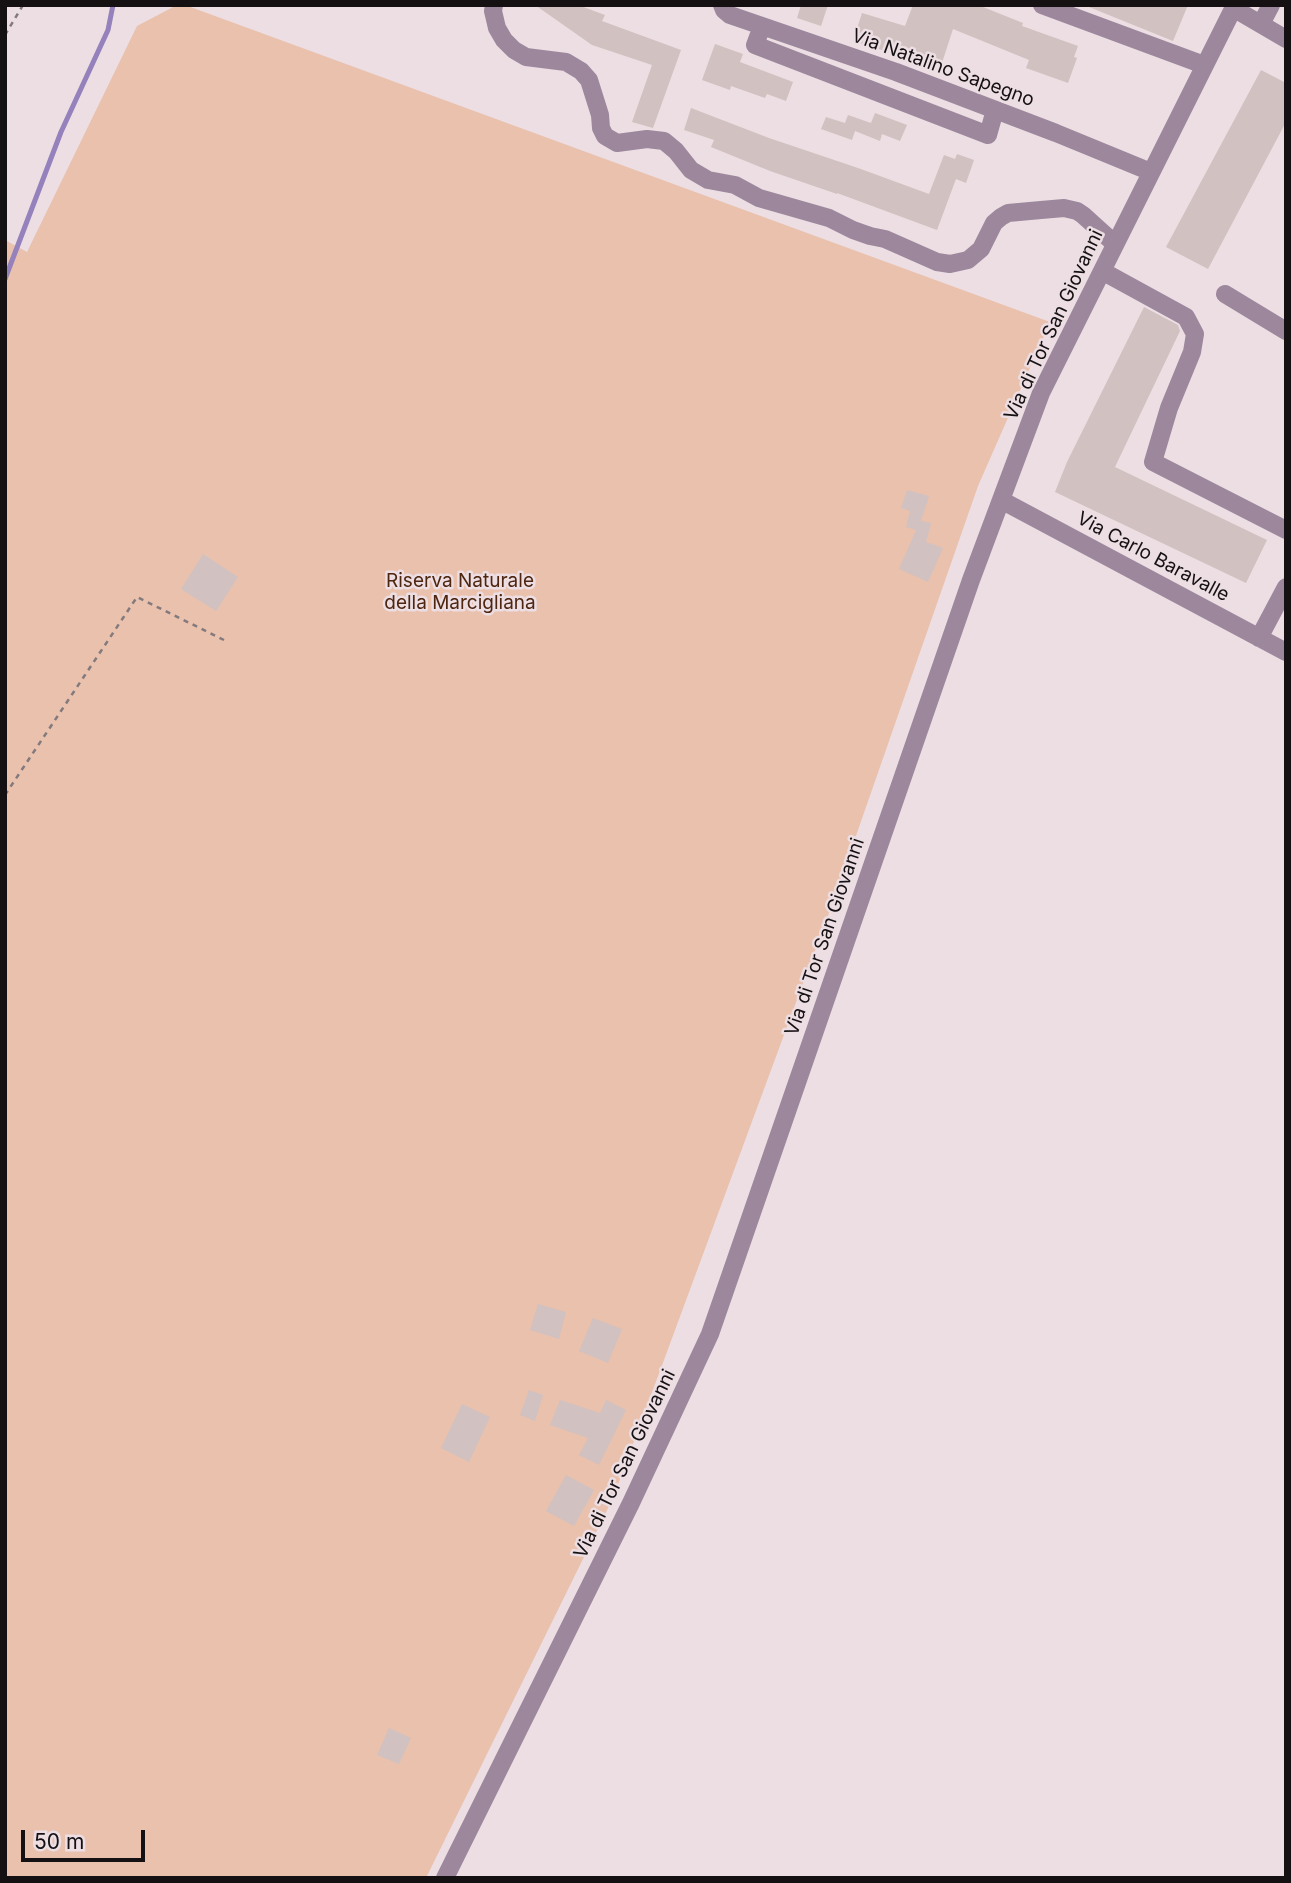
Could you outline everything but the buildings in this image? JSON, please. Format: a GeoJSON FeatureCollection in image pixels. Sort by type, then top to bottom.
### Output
{"type":"FeatureCollection","features":[{"type":"Feature","properties":{"kind":"street"},"geometry":{"type":"LineString","coordinates":[[494,5],[497,28],[514,50],[526,57],[566,62],[581,71],[589,80],[605,136],[617,143],[647,139],[664,141],[691,170],[708,180],[734,185],[760,198],[829,218],[937,262],[950,264],[974,257],[988,239],[994,223],[1017,212],[1064,208],[1077,211],[1115,244]]}},
{"type":"Feature","properties":{"kind":"street","name":"Via Natalino Sapegno"},"geometry":{"type":"LineString","coordinates":[[722,5],[730,15],[896,72],[1056,132],[1151,172]]}},
{"type":"Feature","properties":{"kind":"street"},"geometry":{"type":"LineString","coordinates":[[1042,5],[1204,65]]}},
{"type":"Feature","properties":{"kind":"street"},"geometry":{"type":"LineString","coordinates":[[1261,24],[1271,5]]}},
{"type":"Feature","properties":{"kind":"street"},"geometry":{"type":"LineString","coordinates":[[1234,7],[1286,39]]}},
{"type":"Feature","properties":{"kind":"street","name":"Via di Tor San Giovanni"},"geometry":{"type":"LineString","coordinates":[[445,1878],[631,1503],[710,1334],[971,580],[1041,393],[1234,7]]}},
{"type":"Feature","properties":{"kind":"street"},"geometry":{"type":"LineString","coordinates":[[762,26],[755,45],[988,135],[995,110]]}},
{"type":"Feature","properties":{"kind":"street"},"geometry":{"type":"LineString","coordinates":[[1102,271],[1186,317],[1195,334],[1192,352],[1169,408],[1153,462],[1286,530]]}},
{"type":"Feature","properties":{"kind":"street"},"geometry":{"type":"LineString","coordinates":[[1226,294],[1286,331]]}},
{"type":"Feature","properties":{"kind":"street","name":"Via Carlo Baravalle"},"geometry":{"type":"LineString","coordinates":[[1001,500],[1286,652]]}},
{"type":"Feature","properties":{"kind":"street"},"geometry":{"type":"LineString","coordinates":[[1259,638],[1286,587]]}},
{"type":"Feature","properties":{"kind":"path"},"geometry":{"type":"LineString","coordinates":[[5,35],[23,5]]}},
{"type":"Feature","properties":{"kind":"path"},"geometry":{"type":"LineString","coordinates":[[5,795],[137,597],[226,641]]}},
{"type":"Feature","properties":{"kind":"green space","name":"Riserva Naturale della Marcigliana"},"geometry":{"type":"Polygon","coordinates":[[[177,5],[185,5],[1050,322],[978,486],[829,913],[613,1498],[426,1878],[5,1878],[5,240],[27,252],[137,26],[177,5]]]}},
{"type":"Feature","properties":{"kind":"waterway"},"geometry":{"type":"LineString","coordinates":[[5,279],[61,132],[108,30],[113,5]]}}]}
